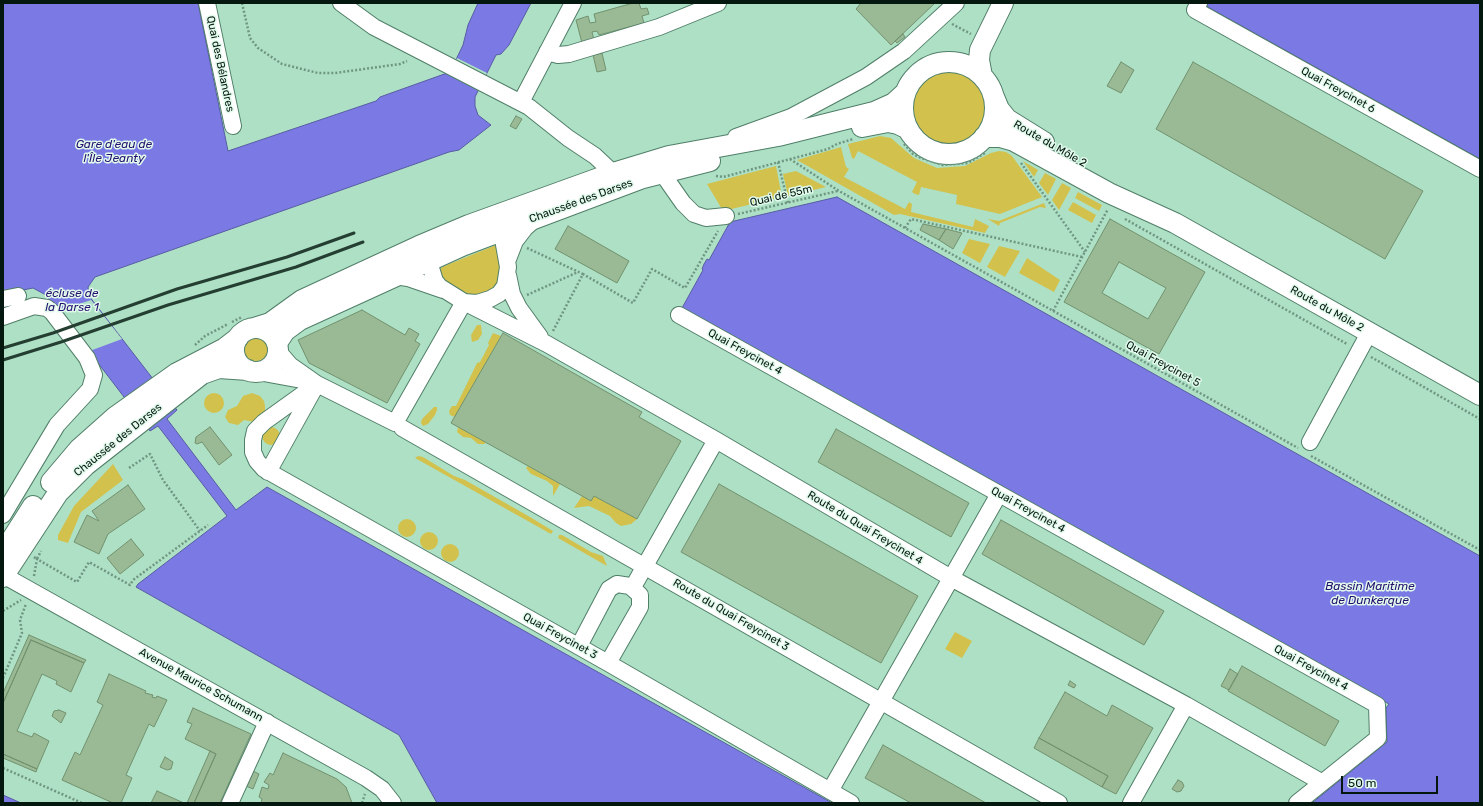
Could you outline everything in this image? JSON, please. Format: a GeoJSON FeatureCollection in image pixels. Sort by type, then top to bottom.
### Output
{"type":"FeatureCollection","features":[{"type":"Feature","properties":{"kind":"main road"},"geometry":{"type":"LineString","coordinates":[[945,62],[963,64],[982,76],[990,87],[994,96],[995,111],[986,144],[978,144],[965,151],[951,154],[941,154],[923,147],[916,141],[904,135],[903,112],[905,94],[912,80],[922,70],[930,65],[945,62],[959,55],[974,35],[990,3]]}},
{"type":"Feature","properties":{"kind":"main road"},"geometry":{"type":"LineString","coordinates":[[982,76],[979,60],[980,50],[1003,3]]}},
{"type":"Feature","properties":{"kind":"main road","name":"Chaussée des Darses"},"geometry":{"type":"LineString","coordinates":[[4,576],[64,486],[130,418],[173,385],[246,333],[270,323],[302,300],[446,234],[484,220],[552,204],[618,179],[646,162],[688,152],[789,134],[874,112],[889,107],[905,94]]}},
{"type":"Feature","properties":{"kind":"main road","name":"Route du Môle 2"},"geometry":{"type":"LineString","coordinates":[[994,96],[1003,115],[1012,123],[1123,186],[1175,223]]}},
{"type":"Feature","properties":{"kind":"main road","name":"Chaussée des Darses"},"geometry":{"type":"LineString","coordinates":[[618,179],[662,173],[707,162],[795,145],[877,123],[894,123],[904,135]]}},
{"type":"Feature","properties":{"kind":"main road","name":"Route du Môle 2"},"geometry":{"type":"LineString","coordinates":[[986,144],[1000,137],[1014,141],[1109,193],[1175,223],[1480,395]]}},
{"type":"Feature","properties":{"kind":"main road","name":"Chaussée des Darses"},"geometry":{"type":"LineString","coordinates":[[278,347],[286,331],[300,320],[431,260],[536,218],[552,204]]}},
{"type":"Feature","properties":{"kind":"main road"},"geometry":{"type":"LineString","coordinates":[[263,329],[271,333],[278,347],[272,364],[267,369],[253,371],[239,363],[236,357],[235,346],[246,333],[263,329]]}},
{"type":"Feature","properties":{"kind":"main road","name":"Chaussée des Darses"},"geometry":{"type":"LineString","coordinates":[[173,385],[198,377],[216,369],[230,368],[253,371]]}},
{"type":"Feature","properties":{"kind":"main road","name":"Chaussée des Darses"},"geometry":{"type":"LineString","coordinates":[[3,553],[42,494],[64,466],[99,430],[130,418]]}},
{"type":"Feature","properties":{"kind":"street","name":"Quai des Bélandres"},"geometry":{"type":"LineString","coordinates":[[207,3],[233,126]]}},
{"type":"Feature","properties":{"kind":"street"},"geometry":{"type":"LineString","coordinates":[[341,3],[365,21],[424,53],[521,102],[568,138],[595,156],[618,179]]}},
{"type":"Feature","properties":{"kind":"street"},"geometry":{"type":"LineString","coordinates":[[521,102],[573,3]]}},
{"type":"Feature","properties":{"kind":"street"},"geometry":{"type":"LineString","coordinates":[[547,52],[558,55],[569,54],[659,27],[718,3]]}},
{"type":"Feature","properties":{"kind":"street","name":"Chaussée des Darses"},"geometry":{"type":"LineString","coordinates":[[688,152],[766,127],[842,91],[891,61],[919,38],[956,3]]}},
{"type":"Feature","properties":{"kind":"street","name":"Quai Freycinet 6"},"geometry":{"type":"LineString","coordinates":[[1197,7],[1480,169]]}},
{"type":"Feature","properties":{"kind":"street"},"geometry":{"type":"LineString","coordinates":[[662,173],[683,203],[694,214],[706,218],[726,216]]}},
{"type":"Feature","properties":{"kind":"street"},"geometry":{"type":"LineString","coordinates":[[398,426],[464,302],[484,302],[495,296],[505,286],[515,240],[536,218]]}},
{"type":"Feature","properties":{"kind":"street"},"geometry":{"type":"LineString","coordinates":[[484,220],[490,222],[499,232]]}},
{"type":"Feature","properties":{"kind":"street","name":"Route du Quai Freycinet 4"},"geometry":{"type":"LineString","coordinates":[[499,232],[503,238],[515,300],[527,322],[547,344]]}},
{"type":"Feature","properties":{"kind":"street"},"geometry":{"type":"LineString","coordinates":[[444,290],[437,284],[433,277],[431,260],[435,249],[446,234]]}},
{"type":"Feature","properties":{"kind":"street"},"geometry":{"type":"LineString","coordinates":[[395,276],[408,278],[444,290]]}},
{"type":"Feature","properties":{"kind":"street","name":"Route du Quai Freycinet 4"},"geometry":{"type":"LineString","coordinates":[[444,290],[464,302],[547,344],[716,440],[951,578],[1186,705],[1321,782]]}},
{"type":"Feature","properties":{"kind":"street"},"geometry":{"type":"LineString","coordinates":[[3,317],[34,306],[47,308],[52,312],[88,358],[94,374],[90,388],[57,425],[3,515]]}},
{"type":"Feature","properties":{"kind":"street","name":"Quai Freycinet 4"},"geometry":{"type":"LineString","coordinates":[[679,315],[1377,705],[1378,738],[1321,782]]}},
{"type":"Feature","properties":{"kind":"street"},"geometry":{"type":"LineString","coordinates":[[1305,448],[1369,333]]}},
{"type":"Feature","properties":{"kind":"street","name":"Route du Quai Freycinet 3"},"geometry":{"type":"LineString","coordinates":[[278,347],[290,364],[317,384],[398,426],[1059,803]]}},
{"type":"Feature","properties":{"kind":"street","name":"Route du Quai Freycinet 3"},"geometry":{"type":"LineString","coordinates":[[253,371],[282,375],[317,384]]}},
{"type":"Feature","properties":{"kind":"street"},"geometry":{"type":"LineString","coordinates":[[268,472],[317,384]]}},
{"type":"Feature","properties":{"kind":"street","name":"Quai Freycinet 3"},"geometry":{"type":"LineString","coordinates":[[317,384],[264,422],[255,431],[253,440],[255,457],[259,466],[608,663],[851,803]]}},
{"type":"Feature","properties":{"kind":"street"},"geometry":{"type":"LineString","coordinates":[[633,588],[716,440]]}},
{"type":"Feature","properties":{"kind":"street"},"geometry":{"type":"LineString","coordinates":[[830,791],[999,494]]}},
{"type":"Feature","properties":{"kind":"street","name":"Avenue Maurice Schumann"},"geometry":{"type":"LineString","coordinates":[[4,576],[32,590],[372,782],[382,789],[393,803]]}},
{"type":"Feature","properties":{"kind":"street"},"geometry":{"type":"LineString","coordinates":[[578,646],[609,589],[614,585],[621,584],[633,588],[640,594],[640,607],[608,663]]}},
{"type":"Feature","properties":{"kind":"street"},"geometry":{"type":"LineString","coordinates":[[1131,803],[1186,705]]}},
{"type":"Feature","properties":{"kind":"street"},"geometry":{"type":"LineString","coordinates":[[230,803],[267,722]]}},
{"type":"Feature","properties":{"kind":"street"},"geometry":{"type":"LineString","coordinates":[[1297,803],[1321,782]]}},
{"type":"Feature","properties":{"kind":"path"},"geometry":{"type":"LineString","coordinates":[[242,3],[250,38],[258,48],[275,60],[290,66],[318,73],[335,73],[400,64],[424,53]]}},
{"type":"Feature","properties":{"kind":"path"},"geometry":{"type":"LineString","coordinates":[[940,18],[974,35]]}},
{"type":"Feature","properties":{"kind":"path"},"geometry":{"type":"LineString","coordinates":[[904,135],[913,154],[928,162],[943,165],[968,163],[986,144]]}},
{"type":"Feature","properties":{"kind":"path"},"geometry":{"type":"LineString","coordinates":[[723,176],[828,149],[840,143],[857,138]]}},
{"type":"Feature","properties":{"kind":"path","name":"Quai Freycinet 5"},"geometry":{"type":"LineString","coordinates":[[790,159],[839,191],[1053,311],[1305,448],[1480,550]]}},
{"type":"Feature","properties":{"kind":"path"},"geometry":{"type":"LineString","coordinates":[[1018,160],[1085,252]]}},
{"type":"Feature","properties":{"kind":"path"},"geometry":{"type":"LineString","coordinates":[[778,162],[788,203]]}},
{"type":"Feature","properties":{"kind":"path","name":"Quai de 55m"},"geometry":{"type":"LineString","coordinates":[[726,216],[839,191]]}},
{"type":"Feature","properties":{"kind":"path"},"geometry":{"type":"LineString","coordinates":[[1053,311],[1110,205]]}},
{"type":"Feature","properties":{"kind":"path"},"geometry":{"type":"LineString","coordinates":[[521,245],[583,274],[633,303],[652,270],[685,288],[726,216]]}},
{"type":"Feature","properties":{"kind":"path"},"geometry":{"type":"LineString","coordinates":[[1122,217],[1480,419]]}},
{"type":"Feature","properties":{"kind":"path"},"geometry":{"type":"LineString","coordinates":[[905,228],[911,219],[1082,257]]}},
{"type":"Feature","properties":{"kind":"path"},"geometry":{"type":"LineString","coordinates":[[515,300],[578,272]]}},
{"type":"Feature","properties":{"kind":"path"},"geometry":{"type":"LineString","coordinates":[[547,344],[583,274]]}},
{"type":"Feature","properties":{"kind":"path"},"geometry":{"type":"LineString","coordinates":[[129,468],[150,454],[162,480],[200,531]]}},
{"type":"Feature","properties":{"kind":"path"},"geometry":{"type":"LineString","coordinates":[[77,582],[89,562],[130,586],[133,580],[208,525]]}},
{"type":"Feature","properties":{"kind":"path"},"geometry":{"type":"LineString","coordinates":[[3,678],[22,633],[20,620],[32,590]]}},
{"type":"Feature","properties":{"kind":"path"},"geometry":{"type":"LineString","coordinates":[[3,768],[82,803]]}},
{"type":"Feature","properties":{"kind":"shaded area"},"geometry":{"type":"Polygon","coordinates":[[[949,69],[963,72],[976,80],[984,93],[987,107],[984,121],[976,134],[963,142],[949,145],[935,142],[922,134],[914,121],[911,107],[914,93],[922,80],[935,72],[949,69]]]}},
{"type":"Feature","properties":{"kind":"shaded area"},"geometry":{"type":"Polygon","coordinates":[[[880,136],[891,138],[914,158],[937,168],[965,166],[991,153],[999,151],[1006,152],[1012,156],[1042,197],[1000,214],[956,204],[957,195],[921,187],[919,195],[915,194],[912,192],[917,182],[858,151],[854,159],[852,158],[848,144],[880,136]]]}},
{"type":"Feature","properties":{"kind":"shaded area"},"geometry":{"type":"Polygon","coordinates":[[[841,147],[846,167],[849,169],[844,177],[905,209],[909,202],[912,204],[911,212],[973,227],[975,219],[989,226],[985,233],[900,214],[894,215],[797,160],[841,147]]]}},
{"type":"Feature","properties":{"kind":"shaded area"},"geometry":{"type":"Polygon","coordinates":[[[1023,161],[1038,170],[1034,177],[1023,161]]]}},
{"type":"Feature","properties":{"kind":"shaded area"},"geometry":{"type":"Polygon","coordinates":[[[776,166],[782,197],[723,211],[707,184],[776,166]]]}},
{"type":"Feature","properties":{"kind":"shaded area"},"geometry":{"type":"Polygon","coordinates":[[[796,171],[826,187],[788,196],[783,174],[796,171]]]}},
{"type":"Feature","properties":{"kind":"shaded area"},"geometry":{"type":"Polygon","coordinates":[[[1045,173],[1056,179],[1048,195],[1039,183],[1045,173]]]}},
{"type":"Feature","properties":{"kind":"shaded area"},"geometry":{"type":"Polygon","coordinates":[[[1062,183],[1071,188],[1059,210],[1052,200],[1062,183]]]}},
{"type":"Feature","properties":{"kind":"shaded area"},"geometry":{"type":"Polygon","coordinates":[[[1078,192],[1102,205],[1099,211],[1075,198],[1078,192]]]}},
{"type":"Feature","properties":{"kind":"shaded area"},"geometry":{"type":"Polygon","coordinates":[[[1073,202],[1096,215],[1092,223],[1068,210],[1073,202]]]}},
{"type":"Feature","properties":{"kind":"shaded area"},"geometry":{"type":"Polygon","coordinates":[[[1044,203],[1046,208],[1040,207],[1000,223],[999,226],[988,219],[999,221],[1044,203]]]}},
{"type":"Feature","properties":{"kind":"shaded area"},"geometry":{"type":"Polygon","coordinates":[[[969,239],[990,244],[980,263],[962,253],[969,239]]]}},
{"type":"Feature","properties":{"kind":"shaded area"},"geometry":{"type":"Polygon","coordinates":[[[496,245],[503,253],[498,282],[490,291],[482,295],[468,296],[444,283],[439,271],[442,267],[496,245]]]}},
{"type":"Feature","properties":{"kind":"shaded area"},"geometry":{"type":"Polygon","coordinates":[[[999,246],[1020,251],[1005,277],[987,267],[999,246]]]}},
{"type":"Feature","properties":{"kind":"shaded area"},"geometry":{"type":"Polygon","coordinates":[[[1027,258],[1060,280],[1054,292],[1019,273],[1027,258]]]}},
{"type":"Feature","properties":{"kind":"shaded area"},"geometry":{"type":"Polygon","coordinates":[[[477,325],[481,325],[482,334],[478,340],[472,342],[471,335],[477,325]]]}},
{"type":"Feature","properties":{"kind":"shaded area"},"geometry":{"type":"Polygon","coordinates":[[[493,333],[501,336],[455,417],[450,415],[449,411],[452,406],[456,406],[477,363],[480,362],[489,345],[488,343],[493,333]]]}},
{"type":"Feature","properties":{"kind":"shaded area"},"geometry":{"type":"Polygon","coordinates":[[[256,337],[265,340],[268,349],[265,358],[256,361],[247,358],[244,349],[247,340],[256,337]]]}},
{"type":"Feature","properties":{"kind":"shaded area"},"geometry":{"type":"Polygon","coordinates":[[[214,393],[221,396],[224,403],[221,410],[214,413],[207,410],[204,403],[207,396],[214,393]]]}},
{"type":"Feature","properties":{"kind":"shaded area"},"geometry":{"type":"Polygon","coordinates":[[[252,393],[260,396],[264,401],[265,413],[254,422],[244,420],[238,425],[229,423],[225,417],[228,410],[237,406],[243,396],[252,393]]]}},
{"type":"Feature","properties":{"kind":"shaded area"},"geometry":{"type":"Polygon","coordinates":[[[434,407],[437,407],[435,415],[428,424],[423,426],[421,423],[422,419],[434,407]]]}},
{"type":"Feature","properties":{"kind":"shaded area"},"geometry":{"type":"Polygon","coordinates":[[[271,427],[277,430],[280,436],[277,442],[271,445],[265,442],[262,436],[265,430],[271,427]]]}},
{"type":"Feature","properties":{"kind":"shaded area"},"geometry":{"type":"Polygon","coordinates":[[[458,427],[485,442],[485,444],[478,444],[471,438],[463,437],[457,432],[458,427]]]}},
{"type":"Feature","properties":{"kind":"shaded area"},"geometry":{"type":"Polygon","coordinates":[[[418,456],[423,457],[454,476],[465,480],[553,531],[551,534],[415,458],[418,456]]]}},
{"type":"Feature","properties":{"kind":"shaded area"},"geometry":{"type":"Polygon","coordinates":[[[113,464],[123,480],[81,512],[68,543],[58,540],[58,535],[74,506],[113,464]]]}},
{"type":"Feature","properties":{"kind":"shaded area"},"geometry":{"type":"Polygon","coordinates":[[[528,466],[560,484],[553,496],[553,486],[547,481],[531,474],[526,468],[528,466]]]}},
{"type":"Feature","properties":{"kind":"shaded area"},"geometry":{"type":"Polygon","coordinates":[[[582,496],[591,501],[594,496],[637,519],[631,524],[621,526],[610,516],[589,506],[574,508],[582,496]]]}},
{"type":"Feature","properties":{"kind":"shaded area"},"geometry":{"type":"Polygon","coordinates":[[[403,519],[411,519],[416,524],[414,535],[411,537],[403,537],[398,532],[398,524],[403,519]]]}},
{"type":"Feature","properties":{"kind":"shaded area"},"geometry":{"type":"Polygon","coordinates":[[[425,532],[433,532],[438,537],[436,548],[433,550],[425,550],[420,545],[420,537],[425,532]]]}},
{"type":"Feature","properties":{"kind":"shaded area"},"geometry":{"type":"Polygon","coordinates":[[[559,535],[562,535],[591,552],[603,556],[607,566],[558,538],[559,535]]]}},
{"type":"Feature","properties":{"kind":"shaded area"},"geometry":{"type":"Polygon","coordinates":[[[446,544],[454,544],[459,549],[457,560],[454,562],[446,562],[441,557],[441,549],[446,544]]]}},
{"type":"Feature","properties":{"kind":"shaded area"},"geometry":{"type":"Polygon","coordinates":[[[955,632],[972,641],[962,658],[945,649],[955,632]]]}},
{"type":"Feature","properties":{"kind":"water"},"geometry":{"type":"Polygon","coordinates":[[[3,3],[198,3],[228,151],[376,101],[380,97],[450,72],[463,45],[468,25],[478,3],[531,3],[509,45],[501,54],[496,55],[475,97],[475,106],[478,115],[491,125],[459,150],[449,152],[95,277],[88,287],[89,296],[177,410],[167,419],[236,510],[267,487],[832,803],[437,803],[399,735],[136,587],[227,516],[158,426],[150,431],[46,295],[33,288],[3,294],[3,3]]]}},
{"type":"Feature","properties":{"kind":"water"},"geometry":{"type":"Polygon","coordinates":[[[1208,3],[1480,3],[1480,159],[1206,6],[1208,3]]]}},
{"type":"Feature","properties":{"kind":"water","name":"Bassin Maritime de Dunkerque"},"geometry":{"type":"Polygon","coordinates":[[[837,197],[1480,556],[1480,803],[1312,803],[1387,742],[1386,708],[1389,704],[682,308],[703,270],[704,264],[707,259],[709,260],[730,222],[837,197]]]}},
{"type":"Feature","properties":{"kind":"water"},"geometry":{"type":"Polygon","coordinates":[[[3,795],[21,803],[3,803],[3,795]]]}},
{"type":"Feature","properties":{"kind":"pier"},"geometry":{"type":"Polygon","coordinates":[[[457,58],[487,73],[480,87],[450,72],[457,58]]]}},
{"type":"Feature","properties":{"kind":"pier"},"geometry":{"type":"Polygon","coordinates":[[[91,300],[122,339],[87,352],[58,311],[91,300]]]}},
{"type":"Feature","properties":{"kind":"building"},"geometry":{"type":"Polygon","coordinates":[[[633,3],[639,3],[641,9],[647,8],[649,14],[642,16],[644,23],[599,35],[597,31],[592,32],[594,40],[582,43],[576,20],[588,16],[590,23],[596,22],[594,14],[633,3]]]}},
{"type":"Feature","properties":{"kind":"building"},"geometry":{"type":"Polygon","coordinates":[[[861,3],[935,3],[891,45],[856,9],[861,3]]]}},
{"type":"Feature","properties":{"kind":"building"},"geometry":{"type":"Polygon","coordinates":[[[903,34],[905,37],[897,43],[895,41],[903,34]]]}},
{"type":"Feature","properties":{"kind":"building"},"geometry":{"type":"Polygon","coordinates":[[[602,53],[606,70],[597,72],[593,55],[602,53]]]}},
{"type":"Feature","properties":{"kind":"building"},"geometry":{"type":"Polygon","coordinates":[[[1121,62],[1134,70],[1121,93],[1107,86],[1121,62]]]}},
{"type":"Feature","properties":{"kind":"building"},"geometry":{"type":"Polygon","coordinates":[[[1193,62],[1423,191],[1385,259],[1156,129],[1193,62]]]}},
{"type":"Feature","properties":{"kind":"building"},"geometry":{"type":"Polygon","coordinates":[[[516,116],[522,119],[516,129],[510,126],[516,116]]]}},
{"type":"Feature","properties":{"kind":"building"},"geometry":{"type":"Polygon","coordinates":[[[1110,219],[1205,272],[1159,354],[1064,302],[1110,219]],[[1119,262],[1102,293],[1148,319],[1166,288],[1119,262]]]}},
{"type":"Feature","properties":{"kind":"building"},"geometry":{"type":"Polygon","coordinates":[[[923,224],[946,229],[939,240],[920,230],[923,224]]]}},
{"type":"Feature","properties":{"kind":"building"},"geometry":{"type":"Polygon","coordinates":[[[568,226],[629,261],[617,283],[555,249],[568,226]]]}},
{"type":"Feature","properties":{"kind":"building"},"geometry":{"type":"Polygon","coordinates":[[[946,229],[962,233],[953,249],[939,240],[946,229]]]}},
{"type":"Feature","properties":{"kind":"building"},"geometry":{"type":"Polygon","coordinates":[[[362,310],[405,335],[409,328],[419,334],[415,341],[420,344],[387,403],[309,363],[298,340],[362,310]]]}},
{"type":"Feature","properties":{"kind":"building"},"geometry":{"type":"Polygon","coordinates":[[[503,333],[642,412],[639,417],[681,441],[637,519],[594,496],[591,501],[451,423],[503,333]]]}},
{"type":"Feature","properties":{"kind":"building"},"geometry":{"type":"Polygon","coordinates":[[[210,427],[232,455],[219,465],[202,442],[197,444],[195,443],[196,437],[210,427]]]}},
{"type":"Feature","properties":{"kind":"building"},"geometry":{"type":"Polygon","coordinates":[[[836,429],[969,503],[951,537],[818,462],[836,429]]]}},
{"type":"Feature","properties":{"kind":"building"},"geometry":{"type":"Polygon","coordinates":[[[719,484],[918,596],[881,663],[681,552],[719,484]]]}},
{"type":"Feature","properties":{"kind":"building"},"geometry":{"type":"Polygon","coordinates":[[[128,485],[145,509],[108,534],[99,554],[74,542],[87,515],[99,521],[92,511],[128,485]]]}},
{"type":"Feature","properties":{"kind":"building"},"geometry":{"type":"Polygon","coordinates":[[[1001,520],[1164,611],[1144,645],[982,554],[1001,520]]]}},
{"type":"Feature","properties":{"kind":"building"},"geometry":{"type":"Polygon","coordinates":[[[131,539],[144,555],[120,574],[107,558],[131,539]]]}},
{"type":"Feature","properties":{"kind":"building"},"geometry":{"type":"Polygon","coordinates":[[[29,635],[86,660],[84,663],[31,640],[3,703],[3,693],[29,635]]]}},
{"type":"Feature","properties":{"kind":"building"},"geometry":{"type":"Polygon","coordinates":[[[31,640],[84,663],[71,692],[56,684],[57,681],[42,674],[17,731],[32,737],[34,733],[49,741],[37,769],[3,754],[3,703],[31,640]]]}},
{"type":"Feature","properties":{"kind":"building"},"geometry":{"type":"Polygon","coordinates":[[[1242,666],[1339,721],[1325,746],[1228,691],[1242,666]]]}},
{"type":"Feature","properties":{"kind":"building"},"geometry":{"type":"Polygon","coordinates":[[[1230,669],[1238,674],[1229,690],[1221,686],[1230,669]]]}},
{"type":"Feature","properties":{"kind":"building"},"geometry":{"type":"Polygon","coordinates":[[[109,674],[146,691],[145,693],[153,695],[152,697],[156,698],[157,696],[167,700],[154,727],[149,724],[126,775],[132,778],[121,803],[113,803],[62,780],[75,752],[80,755],[103,705],[97,702],[109,674]]]}},
{"type":"Feature","properties":{"kind":"building"},"geometry":{"type":"Polygon","coordinates":[[[1070,681],[1076,685],[1074,688],[1068,685],[1070,681]]]}},
{"type":"Feature","properties":{"kind":"building"},"geometry":{"type":"Polygon","coordinates":[[[1065,692],[1107,716],[1112,705],[1153,728],[1116,794],[1102,787],[1108,776],[1039,738],[1065,692]]]}},
{"type":"Feature","properties":{"kind":"building"},"geometry":{"type":"Polygon","coordinates":[[[193,708],[251,734],[220,803],[194,803],[216,754],[185,739],[192,724],[187,722],[193,708]]]}},
{"type":"Feature","properties":{"kind":"building"},"geometry":{"type":"Polygon","coordinates":[[[59,710],[66,713],[61,723],[52,716],[54,711],[59,710]]]}},
{"type":"Feature","properties":{"kind":"building"},"geometry":{"type":"Polygon","coordinates":[[[1039,738],[1108,776],[1102,787],[1034,748],[1039,738]]]}},
{"type":"Feature","properties":{"kind":"building"},"geometry":{"type":"Polygon","coordinates":[[[883,745],[986,803],[911,803],[865,778],[883,745]]]}},
{"type":"Feature","properties":{"kind":"building"},"geometry":{"type":"Polygon","coordinates":[[[210,751],[216,754],[194,803],[187,803],[210,751]]]}},
{"type":"Feature","properties":{"kind":"building"},"geometry":{"type":"Polygon","coordinates":[[[283,753],[337,779],[346,787],[352,803],[261,803],[262,799],[259,797],[262,787],[268,789],[269,785],[264,782],[270,773],[273,775],[283,753]]]}},
{"type":"Feature","properties":{"kind":"building"},"geometry":{"type":"Polygon","coordinates":[[[3,754],[37,769],[36,772],[3,758],[3,754]]]}},
{"type":"Feature","properties":{"kind":"building"},"geometry":{"type":"Polygon","coordinates":[[[165,757],[173,762],[171,769],[167,770],[160,767],[165,757]]]}},
{"type":"Feature","properties":{"kind":"building"},"geometry":{"type":"Polygon","coordinates":[[[253,771],[259,774],[253,789],[246,786],[253,771]]]}},
{"type":"Feature","properties":{"kind":"building"},"geometry":{"type":"Polygon","coordinates":[[[1178,780],[1182,782],[1184,786],[1181,791],[1177,792],[1172,789],[1178,780]]]}},
{"type":"Feature","properties":{"kind":"building"},"geometry":{"type":"Polygon","coordinates":[[[157,791],[184,803],[151,803],[157,791]]]}},
{"type":"Feature","properties":{"kind":"railway"},"geometry":{"type":"LineString","coordinates":[[3,348],[53,333],[177,289],[287,257],[354,233]]}},
{"type":"Feature","properties":{"kind":"railway"},"geometry":{"type":"LineString","coordinates":[[3,360],[61,342],[168,305],[296,267],[363,242]]}},
{"type":"Feature","properties":{"kind":"water label","name":"Gare d'eau de l'Île Jeanty"},"geometry":{"type":"Point","coordinates":[114,152]}},
{"type":"Feature","properties":{"kind":"water label","name":"écluse de la Darse 1"},"geometry":{"type":"Point","coordinates":[72,301]}}]}
